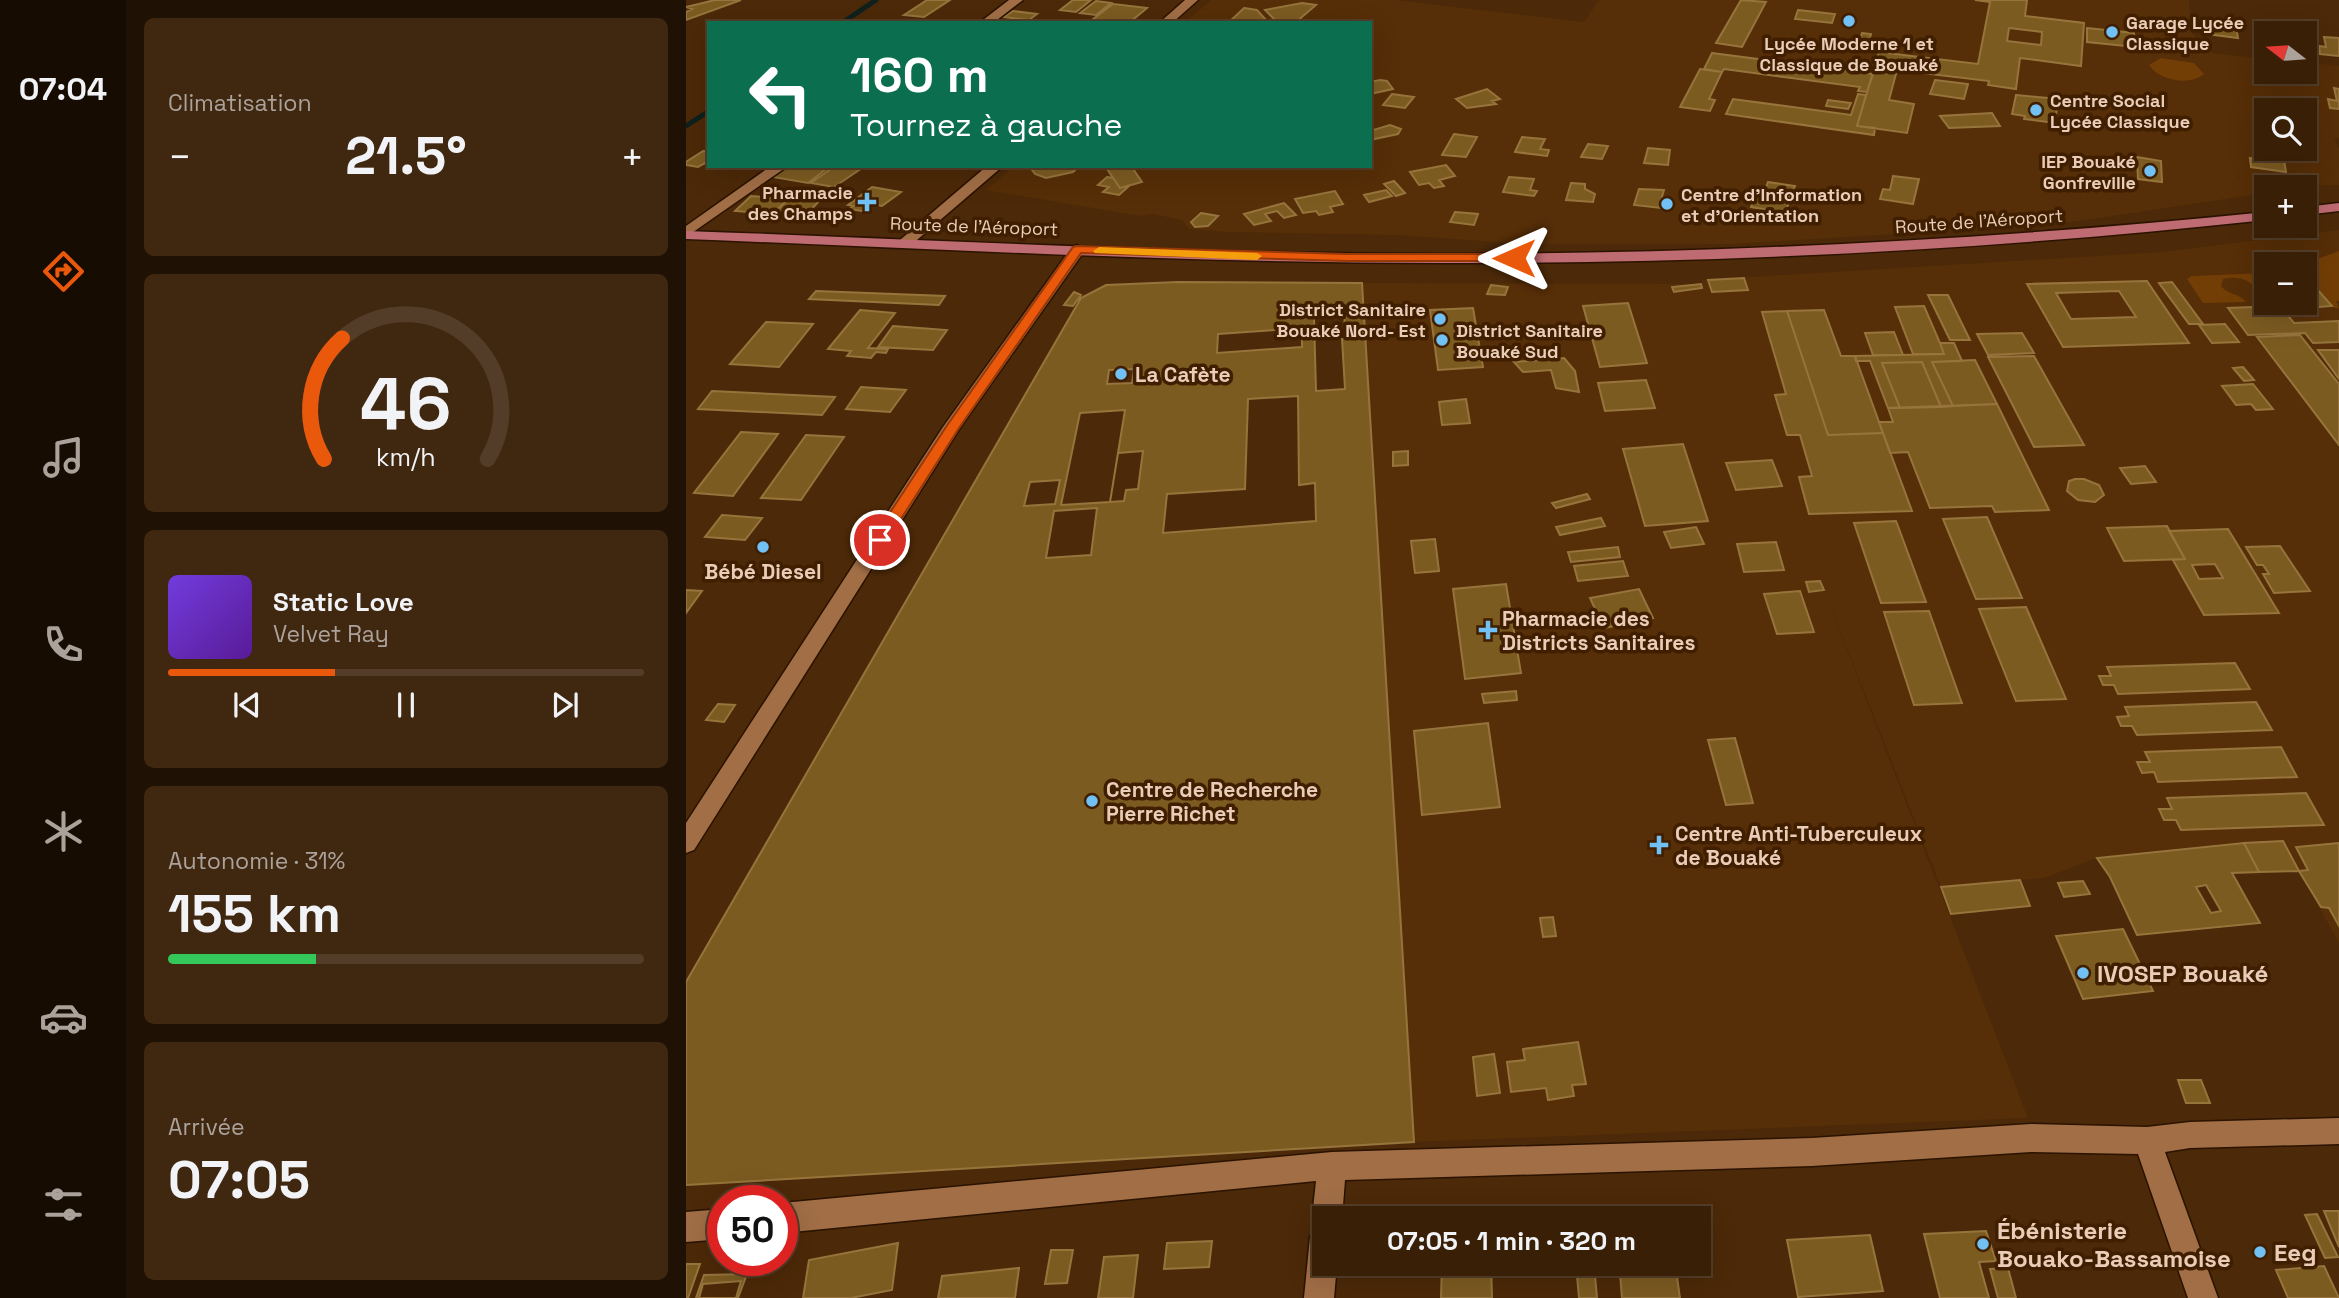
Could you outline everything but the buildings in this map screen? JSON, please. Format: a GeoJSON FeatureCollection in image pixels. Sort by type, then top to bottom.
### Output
{"type":"FeatureCollection","features":[{"type":"Feature","properties":{"kind":"main road"},"geometry":{"type":"LineString","coordinates":[[2317,210],[2339,207]]}},
{"type":"Feature","properties":{"kind":"main road","name":"Route de l'Aéroport"},"geometry":{"type":"LineString","coordinates":[[686,234],[1347,258],[1737,254],[2066,235],[2254,217]]}},
{"type":"Feature","properties":{"kind":"street"},"geometry":{"type":"LineString","coordinates":[[988,21],[1017,0]]}},
{"type":"Feature","properties":{"kind":"street"},"geometry":{"type":"LineString","coordinates":[[1167,21],[1192,0]]}},
{"type":"Feature","properties":{"kind":"street"},"geometry":{"type":"LineString","coordinates":[[686,234],[778,168]]}},
{"type":"Feature","properties":{"kind":"street"},"geometry":{"type":"LineString","coordinates":[[905,243],[994,168]]}},
{"type":"Feature","properties":{"kind":"street"},"geometry":{"type":"LineString","coordinates":[[686,843],[952,427],[1077,250]]}},
{"type":"Feature","properties":{"kind":"street"},"geometry":{"type":"LineString","coordinates":[[798,1216],[1332,1166],[1812,1152],[2031,1138],[2147,1141],[2190,1135],[2339,1131]]}},
{"type":"Feature","properties":{"kind":"street"},"geometry":{"type":"LineString","coordinates":[[2147,1141],[2203,1298]]}},
{"type":"Feature","properties":{"kind":"street"},"geometry":{"type":"LineString","coordinates":[[1327,1206],[1332,1166]]}},
{"type":"Feature","properties":{"kind":"street"},"geometry":{"type":"LineString","coordinates":[[686,1227],[707,1225]]}},
{"type":"Feature","properties":{"kind":"street"},"geometry":{"type":"LineString","coordinates":[[1319,1298],[1321,1276]]}},
{"type":"Feature","properties":{"kind":"shaded area"},"geometry":{"type":"Polygon","coordinates":[[[1211,0],[1396,0],[1584,22],[1599,0],[2189,0],[2191,32],[2212,53],[2254,58],[2254,84],[2317,84],[2317,63],[2339,66],[2339,138],[2334,140],[2339,148],[2339,185],[2317,186],[2317,175],[2254,175],[2254,195],[2059,224],[1734,244],[1526,244],[1395,235],[1228,232],[1189,229],[1182,220],[1152,214],[1140,216],[986,190],[1012,168],[1372,168],[1372,21],[1186,21],[1211,0]]]}},
{"type":"Feature","properties":{"kind":"shaded area"},"geometry":{"type":"Polygon","coordinates":[[[2161,58],[2194,63],[2204,74],[2183,81],[2167,78],[2149,65],[2161,58]]]}},
{"type":"Feature","properties":{"kind":"shaded area"},"geometry":{"type":"Polygon","coordinates":[[[2339,230],[2339,943],[2299,871],[2259,872],[2244,843],[2097,858],[2044,878],[1941,887],[1819,577],[2028,1118],[1414,1142],[1362,283],[1703,284],[1702,280],[2162,252],[2275,238],[2317,238],[2317,233],[2339,230]]]}},
{"type":"Feature","properties":{"kind":"shaded area"},"geometry":{"type":"Polygon","coordinates":[[[2339,251],[2339,301],[2336,301],[2339,308],[2335,308],[2317,289],[2317,259],[2339,251]]]}},
{"type":"Feature","properties":{"kind":"shaded area"},"geometry":{"type":"Polygon","coordinates":[[[2254,273],[2254,287],[2241,279],[2223,279],[2221,286],[2246,302],[2203,303],[2187,279],[2192,276],[2254,273]]]}},
{"type":"Feature","properties":{"kind":"waterway"},"geometry":{"type":"LineString","coordinates":[[845,21],[876,0]]}},
{"type":"Feature","properties":{"kind":"waterway"},"geometry":{"type":"LineString","coordinates":[[686,126],[707,112]]}},
{"type":"Feature","properties":{"kind":"slow traffic"},"geometry":{"type":"LineString","coordinates":[[1099,251],[1257,256]]}},
{"type":"Feature","properties":{"kind":"place","name":"Lycée Moderne 1 et Classique de Bouaké"},"geometry":{"type":"Point","coordinates":[1849,21]}},
{"type":"Feature","properties":{"kind":"place","name":"Garage Lycée Classique"},"geometry":{"type":"Point","coordinates":[2112,32]}},
{"type":"Feature","properties":{"kind":"place","name":"Centre Social Lycée Classique"},"geometry":{"type":"Point","coordinates":[2036,110]}},
{"type":"Feature","properties":{"kind":"place","name":"IEP Bouaké Gonfreville"},"geometry":{"type":"Point","coordinates":[2150,171]}},
{"type":"Feature","properties":{"kind":"place","name":"Pharmacie des Champs"},"geometry":{"type":"Point","coordinates":[867,202]}},
{"type":"Feature","properties":{"kind":"place","name":"Centre d'Information et d'Orientation"},"geometry":{"type":"Point","coordinates":[1667,204]}},
{"type":"Feature","properties":{"kind":"place","name":"District Sanitaire Bouaké Nord- Est"},"geometry":{"type":"Point","coordinates":[1440,319]}},
{"type":"Feature","properties":{"kind":"place","name":"District Sanitaire Bouaké Sud"},"geometry":{"type":"Point","coordinates":[1442,340]}},
{"type":"Feature","properties":{"kind":"place","name":"La Cafète"},"geometry":{"type":"Point","coordinates":[1121,374]}},
{"type":"Feature","properties":{"kind":"place","name":"Bébé Diesel"},"geometry":{"type":"Point","coordinates":[763,547]}},
{"type":"Feature","properties":{"kind":"place","name":"Pharmacie des Districts Sanitaires"},"geometry":{"type":"Point","coordinates":[1488,630]}},
{"type":"Feature","properties":{"kind":"place","name":"Centre de Recherche Pierre Richet"},"geometry":{"type":"Point","coordinates":[1092,801]}},
{"type":"Feature","properties":{"kind":"place","name":"Centre Anti-Tuberculeux de Bouaké"},"geometry":{"type":"Point","coordinates":[1659,845]}},
{"type":"Feature","properties":{"kind":"place","name":"IVOSEP Bouaké"},"geometry":{"type":"Point","coordinates":[2083,973]}},
{"type":"Feature","properties":{"kind":"place","name":"Ébénisterie Bouako-Bassamoise"},"geometry":{"type":"Point","coordinates":[1983,1244]}},
{"type":"Feature","properties":{"kind":"place","name":"Eeg"},"geometry":{"type":"Point","coordinates":[2260,1252]}},
{"type":"Feature","properties":{"kind":"route"},"geometry":{"type":"LineString","coordinates":[[880,540],[952,427],[1077,250],[1347,258],[1514,258]]}}]}
